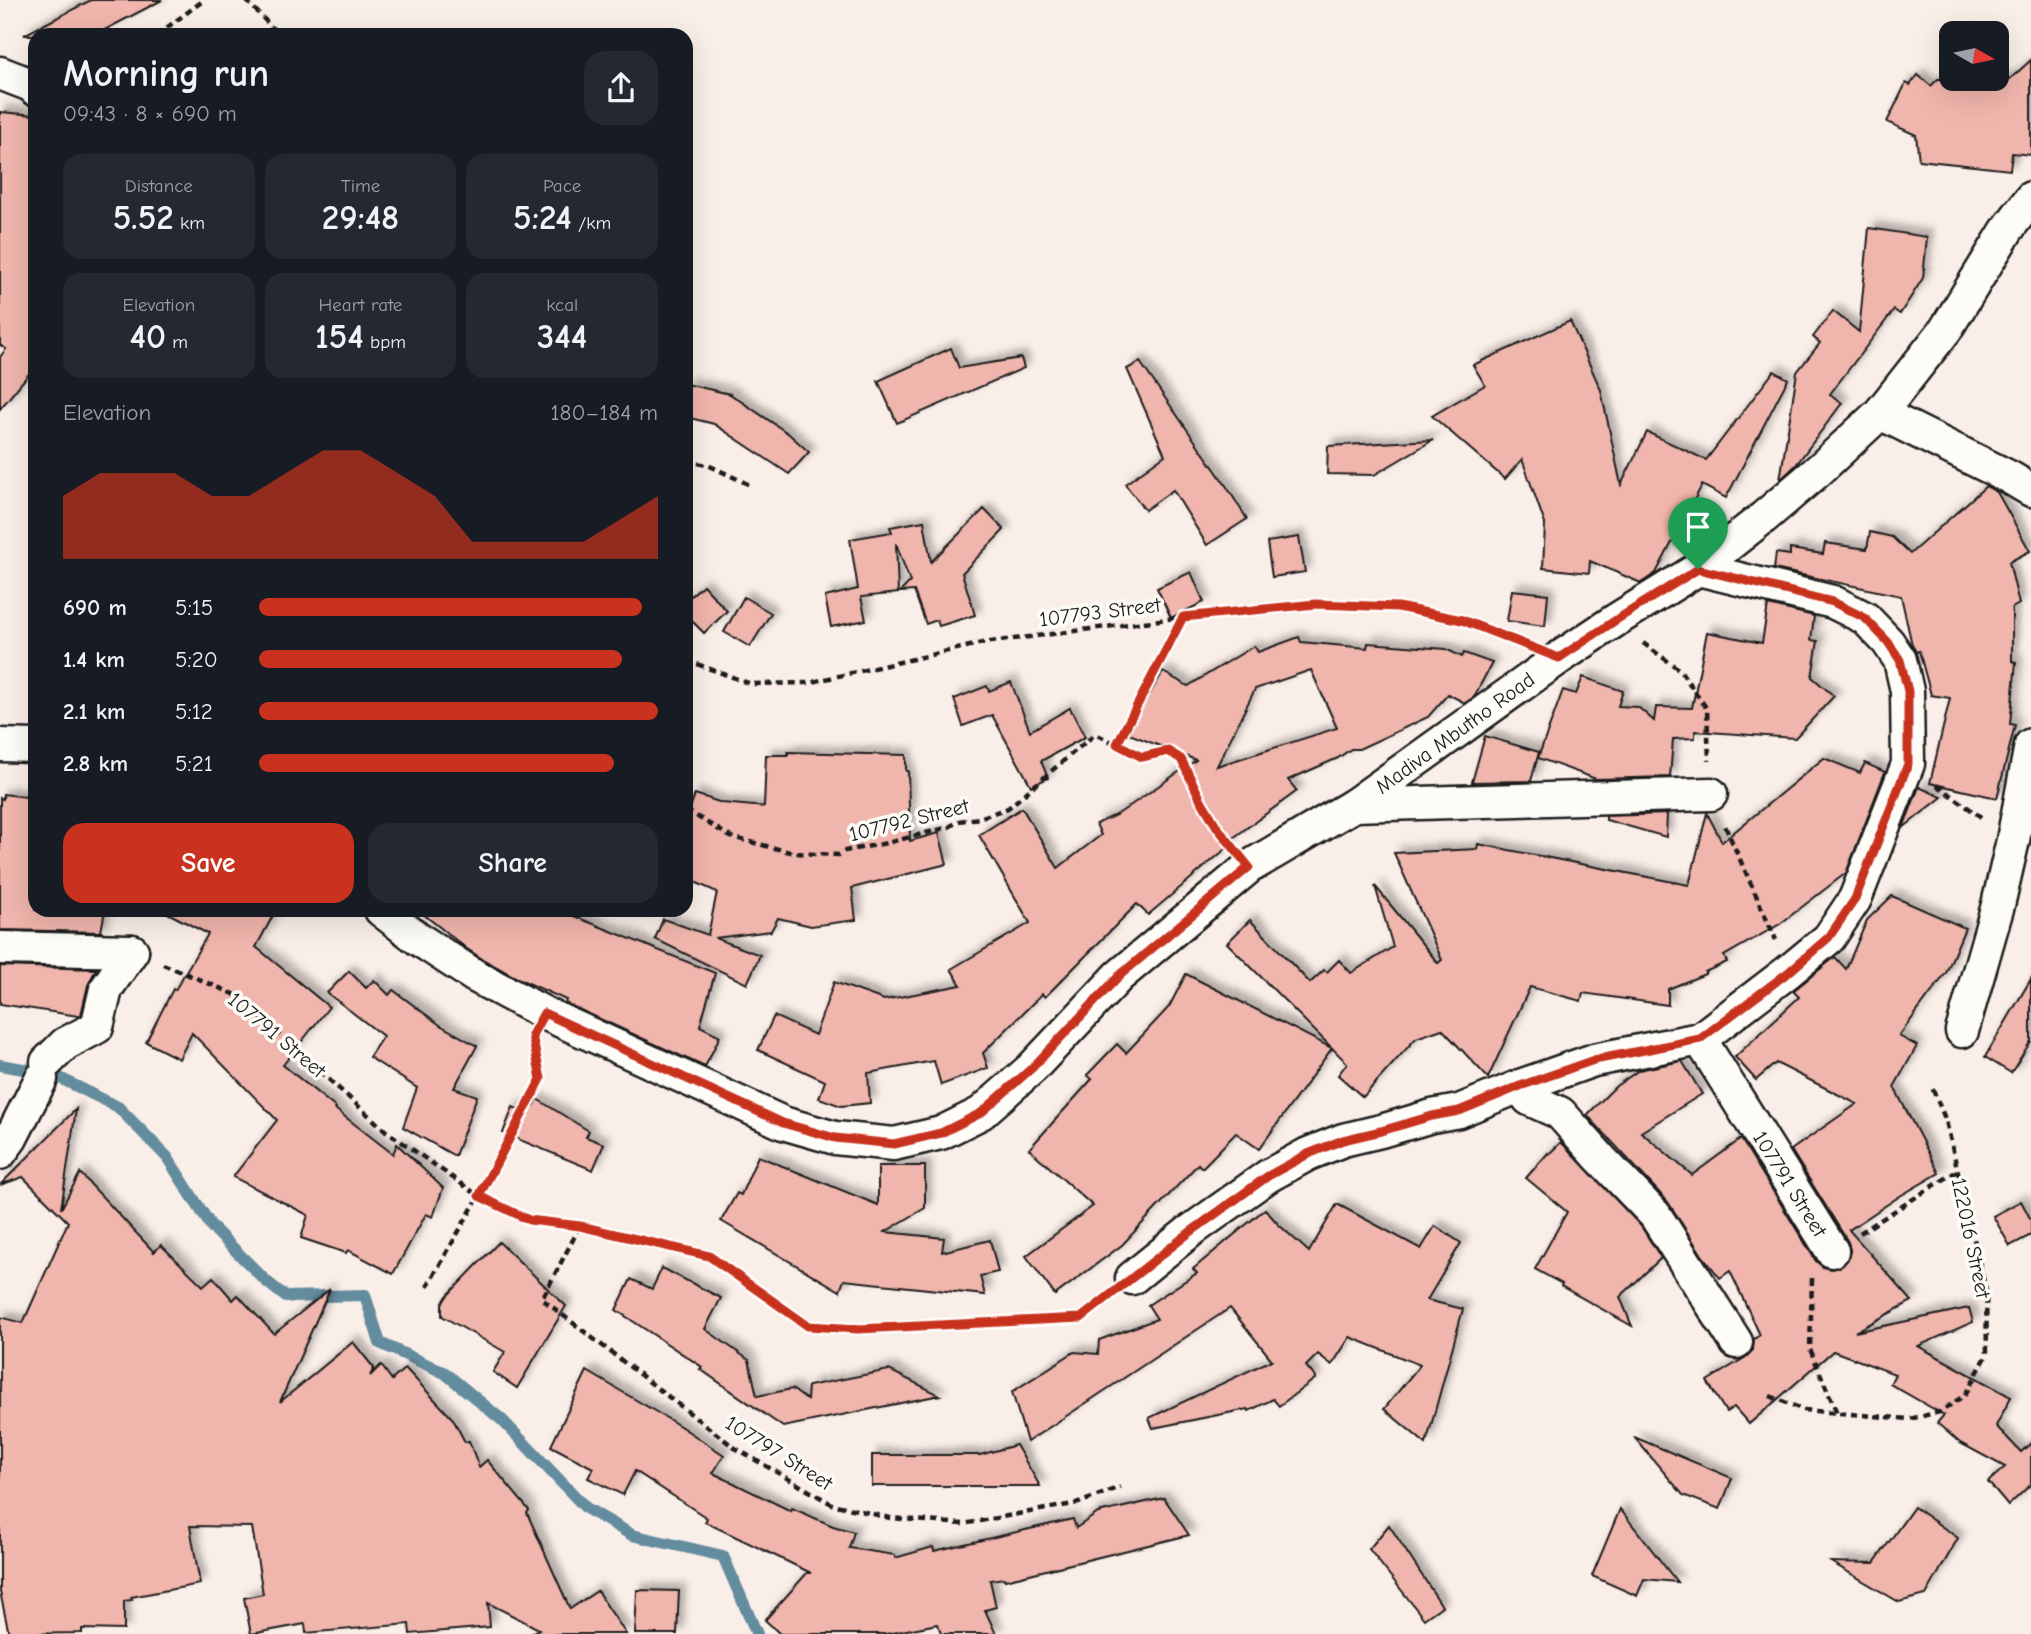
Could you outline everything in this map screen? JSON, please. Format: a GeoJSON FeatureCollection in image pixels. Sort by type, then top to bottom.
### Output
{"type":"FeatureCollection","features":[{"type":"Feature","properties":{"kind":"street"},"geometry":{"type":"LineString","coordinates":[[0,73],[28,84]]}},
{"type":"Feature","properties":{"kind":"street","name":"Madiva Mbutho Road"},"geometry":{"type":"LineString","coordinates":[[390,917],[417,939],[475,976],[544,1013],[783,1123],[835,1138],[894,1144],[941,1133],[981,1113],[1032,1068],[1119,976],[1249,867],[1354,805],[1559,658],[1698,569],[1819,470],[1880,413],[1946,330],[2007,230],[2031,198]]}},
{"type":"Feature","properties":{"kind":"street"},"geometry":{"type":"LineString","coordinates":[[1880,413],[2009,477],[2031,491]]}},
{"type":"Feature","properties":{"kind":"street"},"geometry":{"type":"LineString","coordinates":[[1132,1278],[1268,1176],[1308,1154],[1343,1140],[1459,1111],[1594,1060],[1700,1039],[1790,971],[1829,937],[1855,899],[1908,764],[1908,691],[1900,660],[1888,642],[1865,618],[1833,602],[1698,569]]}},
{"type":"Feature","properties":{"kind":"street"},"geometry":{"type":"LineString","coordinates":[[0,745],[28,746]]}},
{"type":"Feature","properties":{"kind":"street"},"geometry":{"type":"LineString","coordinates":[[1962,1031],[1989,943],[2031,745]]}},
{"type":"Feature","properties":{"kind":"street","name":"Madiva Mbutho Road"},"geometry":{"type":"LineString","coordinates":[[1354,805],[1710,794]]}},
{"type":"Feature","properties":{"kind":"street"},"geometry":{"type":"LineString","coordinates":[[0,948],[132,951]]}},
{"type":"Feature","properties":{"kind":"street"},"geometry":{"type":"LineString","coordinates":[[0,1153],[11,1138],[44,1071],[65,1044],[97,1027],[106,989],[132,951]]}},
{"type":"Feature","properties":{"kind":"street","name":"107791 Street"},"geometry":{"type":"LineString","coordinates":[[1700,1039],[1832,1251]]}},
{"type":"Feature","properties":{"kind":"street"},"geometry":{"type":"LineString","coordinates":[[1520,1086],[1528,1099],[1560,1113],[1655,1215],[1736,1342]]}},
{"type":"Feature","properties":{"kind":"path"},"geometry":{"type":"LineString","coordinates":[[166,28],[204,0]]}},
{"type":"Feature","properties":{"kind":"path"},"geometry":{"type":"LineString","coordinates":[[246,0],[272,28]]}},
{"type":"Feature","properties":{"kind":"path"},"geometry":{"type":"LineString","coordinates":[[693,462],[708,465],[750,485]]}},
{"type":"Feature","properties":{"kind":"path","name":"107793 Street"},"geometry":{"type":"LineString","coordinates":[[693,663],[751,684],[808,683],[983,643],[1183,617],[1316,604],[1398,607],[1462,620],[1559,658]]}},
{"type":"Feature","properties":{"kind":"path"},"geometry":{"type":"LineString","coordinates":[[1117,744],[1183,617]]}},
{"type":"Feature","properties":{"kind":"path"},"geometry":{"type":"LineString","coordinates":[[1616,620],[1680,670],[1707,709],[1710,794],[1790,971]]}},
{"type":"Feature","properties":{"kind":"path","name":"107792 Street"},"geometry":{"type":"LineString","coordinates":[[693,814],[731,837],[794,853],[839,855],[845,851],[887,844],[949,827],[959,821],[979,818],[1008,808],[1095,734],[1142,757],[1168,751],[1181,759],[1217,827],[1249,867]]}},
{"type":"Feature","properties":{"kind":"path"},"geometry":{"type":"LineString","coordinates":[[1908,764],[2013,839]]}},
{"type":"Feature","properties":{"kind":"path","name":"107791 Street"},"geometry":{"type":"LineString","coordinates":[[132,951],[234,994],[386,1131],[479,1196],[529,1220],[580,1226],[709,1256],[808,1326],[858,1329],[1081,1318],[1132,1278]]}},
{"type":"Feature","properties":{"kind":"path"},"geometry":{"type":"LineString","coordinates":[[427,1287],[541,1079],[532,1035],[544,1013]]}},
{"type":"Feature","properties":{"kind":"path","name":"122016 Street"},"geometry":{"type":"LineString","coordinates":[[1770,1396],[1804,1410],[1909,1419],[1940,1412],[1965,1395],[1987,1355],[1986,1290],[1946,1121],[1931,1085]]}},
{"type":"Feature","properties":{"kind":"path"},"geometry":{"type":"LineString","coordinates":[[1832,1251],[1957,1171]]}},
{"type":"Feature","properties":{"kind":"path","name":"107797 Street"},"geometry":{"type":"LineString","coordinates":[[580,1226],[542,1299],[734,1448],[832,1504],[890,1518],[963,1524],[1079,1503],[1120,1487]]}},
{"type":"Feature","properties":{"kind":"path","name":"107791 Street"},"geometry":{"type":"LineString","coordinates":[[1832,1251],[1812,1276],[1810,1349],[1837,1413]]}},
{"type":"Feature","properties":{"kind":"building"},"geometry":{"type":"Polygon","coordinates":[[[91,0],[162,0],[108,28],[37,28],[91,0]]]}},
{"type":"Feature","properties":{"kind":"building"},"geometry":{"type":"Polygon","coordinates":[[[2031,60],[2031,155],[2012,153],[2010,170],[1919,160],[1916,135],[1887,122],[1906,83],[1910,85],[1918,75],[1931,86],[1939,79],[1939,91],[2009,91],[2010,79],[2031,60]]]}},
{"type":"Feature","properties":{"kind":"building"},"geometry":{"type":"Polygon","coordinates":[[[0,112],[28,114],[28,375],[0,409],[0,357],[6,349],[0,345],[0,112]]]}},
{"type":"Feature","properties":{"kind":"building"},"geometry":{"type":"Polygon","coordinates":[[[1869,228],[1927,237],[1923,278],[1900,314],[1894,310],[1830,394],[1842,403],[1796,465],[1780,480],[1797,372],[1820,343],[1813,337],[1833,311],[1859,332],[1869,228]]]}},
{"type":"Feature","properties":{"kind":"building"},"geometry":{"type":"Polygon","coordinates":[[[1570,321],[1601,390],[1621,485],[1647,432],[1706,460],[1774,371],[1788,379],[1726,498],[1702,485],[1656,573],[1641,583],[1590,561],[1589,573],[1543,568],[1545,524],[1522,459],[1505,479],[1432,416],[1485,385],[1473,365],[1570,321]]]}},
{"type":"Feature","properties":{"kind":"building"},"geometry":{"type":"Polygon","coordinates":[[[951,348],[959,368],[1021,358],[1024,368],[897,423],[878,381],[951,348]]]}},
{"type":"Feature","properties":{"kind":"building"},"geometry":{"type":"Polygon","coordinates":[[[1140,362],[1247,519],[1207,545],[1173,490],[1145,510],[1125,484],[1165,455],[1127,369],[1140,362]]]}},
{"type":"Feature","properties":{"kind":"building"},"geometry":{"type":"Polygon","coordinates":[[[693,386],[730,394],[789,434],[809,452],[789,474],[714,424],[693,419],[693,386]]]}},
{"type":"Feature","properties":{"kind":"building"},"geometry":{"type":"Polygon","coordinates":[[[1433,440],[1374,475],[1327,474],[1328,446],[1433,440]]]}},
{"type":"Feature","properties":{"kind":"building"},"geometry":{"type":"Polygon","coordinates":[[[1986,486],[1997,492],[2030,551],[2009,562],[2019,604],[2012,608],[2012,661],[2016,662],[2010,724],[2015,725],[1997,798],[1930,783],[1950,698],[1931,695],[1919,651],[1916,652],[1912,645],[1901,596],[1774,569],[1776,553],[1790,555],[1790,549],[1823,554],[1825,543],[1867,549],[1870,532],[1892,537],[1910,554],[1986,486]]]}},
{"type":"Feature","properties":{"kind":"building"},"geometry":{"type":"Polygon","coordinates":[[[984,509],[1004,530],[962,573],[975,615],[939,626],[937,620],[926,624],[914,591],[900,592],[910,582],[896,543],[898,593],[861,597],[866,620],[831,627],[825,597],[858,589],[850,539],[892,532],[890,527],[924,521],[931,562],[984,509]]]}},
{"type":"Feature","properties":{"kind":"building"},"geometry":{"type":"Polygon","coordinates":[[[1299,537],[1305,572],[1272,577],[1267,542],[1299,537]]]}},
{"type":"Feature","properties":{"kind":"building"},"geometry":{"type":"Polygon","coordinates":[[[1191,572],[1204,602],[1171,618],[1157,588],[1191,572]]]}},
{"type":"Feature","properties":{"kind":"building"},"geometry":{"type":"Polygon","coordinates":[[[703,585],[727,611],[704,633],[693,622],[693,594],[703,585]]]}},
{"type":"Feature","properties":{"kind":"building"},"geometry":{"type":"Polygon","coordinates":[[[1512,590],[1548,594],[1545,626],[1507,621],[1512,590]]]}},
{"type":"Feature","properties":{"kind":"building"},"geometry":{"type":"Polygon","coordinates":[[[744,597],[771,613],[750,647],[724,632],[744,597]]]}},
{"type":"Feature","properties":{"kind":"building"},"geometry":{"type":"Polygon","coordinates":[[[1768,605],[1814,616],[1811,640],[1818,641],[1812,677],[1834,696],[1795,738],[1695,731],[1695,738],[1673,739],[1670,777],[1596,779],[1538,758],[1563,690],[1576,694],[1583,677],[1623,691],[1618,706],[1638,707],[1654,721],[1656,707],[1692,708],[1707,632],[1762,643],[1768,605]]]}},
{"type":"Feature","properties":{"kind":"building"},"geometry":{"type":"Polygon","coordinates":[[[1299,637],[1301,642],[1367,648],[1368,643],[1446,649],[1462,657],[1464,653],[1492,663],[1474,697],[1465,703],[1448,694],[1428,717],[1359,749],[1351,749],[1338,758],[1288,780],[1297,791],[1225,844],[1228,847],[1148,915],[1137,904],[1045,997],[1042,994],[983,1053],[988,1068],[941,1085],[934,1061],[868,1073],[870,1103],[841,1106],[819,1098],[825,1081],[758,1050],[774,1016],[815,1035],[834,982],[884,1000],[961,985],[951,969],[1030,923],[979,835],[1022,808],[1058,868],[1101,835],[1096,824],[1118,814],[1196,760],[1129,734],[1136,716],[1163,672],[1188,686],[1254,646],[1258,652],[1299,637]],[[1311,670],[1255,689],[1217,766],[1337,728],[1311,670]]]}},
{"type":"Feature","properties":{"kind":"building"},"geometry":{"type":"Polygon","coordinates":[[[1011,682],[1030,731],[1070,708],[1085,737],[1041,761],[1048,778],[1031,786],[992,715],[963,726],[954,699],[987,686],[989,691],[1011,682]]]}},
{"type":"Feature","properties":{"kind":"building"},"geometry":{"type":"Polygon","coordinates":[[[1485,736],[1539,752],[1531,781],[1472,782],[1485,736]]]}},
{"type":"Feature","properties":{"kind":"building"},"geometry":{"type":"Polygon","coordinates":[[[788,752],[906,755],[910,841],[939,833],[947,864],[852,888],[856,920],[811,926],[778,918],[771,931],[715,938],[760,955],[747,984],[655,939],[663,919],[708,935],[717,892],[693,881],[695,794],[722,803],[764,807],[766,755],[788,755],[788,752]]]}},
{"type":"Feature","properties":{"kind":"building"},"geometry":{"type":"Polygon","coordinates":[[[1824,758],[1860,773],[1865,763],[1885,772],[1846,873],[1780,924],[1724,956],[1727,962],[1668,989],[1668,1005],[1583,993],[1581,1001],[1530,987],[1488,1078],[1442,1029],[1416,1038],[1363,1097],[1338,1075],[1347,1063],[1227,943],[1250,920],[1310,983],[1339,960],[1351,973],[1393,947],[1375,886],[1438,963],[1442,960],[1394,853],[1477,849],[1478,844],[1689,885],[1707,813],[1722,842],[1824,758]]]}},
{"type":"Feature","properties":{"kind":"building"},"geometry":{"type":"Polygon","coordinates":[[[1919,787],[1942,797],[1903,828],[1919,787]]]}},
{"type":"Feature","properties":{"kind":"building"},"geometry":{"type":"Polygon","coordinates":[[[3,794],[28,797],[28,917],[104,917],[101,932],[0,930],[0,798],[3,799],[3,794]]]}},
{"type":"Feature","properties":{"kind":"building"},"geometry":{"type":"Polygon","coordinates":[[[1667,814],[1666,837],[1606,820],[1606,816],[1667,814]]]}},
{"type":"Feature","properties":{"kind":"building"},"geometry":{"type":"Polygon","coordinates":[[[1892,896],[1965,928],[1946,973],[1899,1036],[1917,1046],[1894,1087],[1939,1173],[1849,1230],[1912,1301],[1855,1332],[1969,1308],[1973,1322],[1918,1346],[2011,1397],[1996,1426],[2021,1452],[2031,1443],[2031,1484],[2008,1506],[1988,1482],[2005,1467],[1960,1443],[1937,1423],[1944,1415],[1890,1384],[1895,1374],[1833,1351],[1749,1424],[1734,1407],[1726,1412],[1707,1381],[1746,1357],[1753,1350],[1754,1339],[1760,1335],[1730,1271],[1720,1278],[1668,1202],[1587,1115],[1616,1086],[1639,1070],[1682,1061],[1702,1094],[1641,1132],[1692,1175],[1741,1139],[1816,1261],[1823,1267],[1832,1269],[1842,1266],[1848,1259],[1848,1242],[1791,1150],[1857,1104],[1776,1063],[1756,1080],[1735,1057],[1799,997],[1793,991],[1835,957],[1846,969],[1867,920],[1892,896]]]}},
{"type":"Feature","properties":{"kind":"building"},"geometry":{"type":"Polygon","coordinates":[[[175,917],[272,917],[256,947],[329,1007],[283,1065],[393,1154],[397,1144],[443,1188],[433,1217],[426,1214],[393,1274],[348,1250],[346,1253],[301,1238],[308,1215],[233,1177],[277,1120],[192,1033],[179,1059],[146,1042],[173,989],[175,990],[208,934],[175,917]]]}},
{"type":"Feature","properties":{"kind":"building"},"geometry":{"type":"Polygon","coordinates":[[[427,917],[576,917],[715,973],[700,1026],[720,1036],[705,1067],[565,1003],[566,1000],[515,977],[467,949],[427,917]]]}},
{"type":"Feature","properties":{"kind":"building"},"geometry":{"type":"Polygon","coordinates":[[[0,966],[96,969],[88,985],[81,1015],[78,1016],[0,1004],[0,966]]]}},
{"type":"Feature","properties":{"kind":"building"},"geometry":{"type":"Polygon","coordinates":[[[349,971],[366,988],[374,980],[389,995],[393,990],[440,1025],[477,1046],[454,1088],[477,1096],[455,1156],[403,1127],[417,1088],[369,1057],[383,1036],[327,993],[349,971]]]}},
{"type":"Feature","properties":{"kind":"building"},"geometry":{"type":"Polygon","coordinates":[[[1186,974],[1332,1048],[1259,1149],[1236,1133],[1202,1168],[1198,1164],[1122,1245],[1055,1295],[1026,1256],[1093,1206],[1029,1149],[1092,1079],[1087,1075],[1117,1044],[1126,1053],[1169,1007],[1186,974]]]}},
{"type":"Feature","properties":{"kind":"building"},"geometry":{"type":"Polygon","coordinates":[[[2031,979],[2031,1041],[2011,1073],[1985,1057],[2031,979]]]}},
{"type":"Feature","properties":{"kind":"building"},"geometry":{"type":"Polygon","coordinates":[[[537,1099],[589,1131],[586,1137],[604,1144],[593,1170],[503,1133],[513,1107],[527,1113],[537,1099]]]}},
{"type":"Feature","properties":{"kind":"building"},"geometry":{"type":"Polygon","coordinates":[[[76,1109],[61,1209],[80,1173],[154,1252],[161,1245],[203,1286],[213,1277],[233,1300],[238,1295],[274,1334],[330,1289],[280,1402],[353,1342],[374,1368],[370,1376],[381,1365],[392,1380],[405,1368],[453,1419],[465,1442],[469,1441],[479,1467],[487,1460],[529,1510],[527,1513],[570,1609],[597,1591],[626,1634],[531,1634],[539,1629],[488,1603],[490,1627],[410,1634],[409,1624],[306,1633],[305,1624],[251,1634],[244,1598],[263,1594],[252,1527],[190,1526],[200,1584],[131,1597],[132,1600],[124,1601],[124,1630],[82,1629],[82,1633],[9,1634],[0,1592],[0,1317],[23,1323],[68,1222],[23,1177],[0,1185],[76,1109]]]}},
{"type":"Feature","properties":{"kind":"building"},"geometry":{"type":"Polygon","coordinates":[[[1561,1142],[1641,1226],[1661,1258],[1620,1297],[1632,1326],[1535,1269],[1567,1212],[1526,1178],[1561,1142]]]}},
{"type":"Feature","properties":{"kind":"building"},"geometry":{"type":"Polygon","coordinates":[[[758,1156],[878,1205],[878,1166],[925,1166],[925,1208],[885,1232],[944,1238],[942,1252],[990,1240],[998,1272],[980,1276],[985,1295],[844,1280],[840,1291],[721,1221],[737,1193],[741,1195],[758,1156]]]}},
{"type":"Feature","properties":{"kind":"building"},"geometry":{"type":"Polygon","coordinates":[[[2021,1201],[2031,1220],[2031,1235],[2010,1246],[1993,1216],[2021,1201]]]}},
{"type":"Feature","properties":{"kind":"building"},"geometry":{"type":"Polygon","coordinates":[[[1337,1204],[1421,1249],[1435,1226],[1461,1243],[1427,1300],[1463,1309],[1426,1444],[1384,1409],[1420,1365],[1350,1337],[1332,1365],[1318,1354],[1306,1366],[1316,1378],[1279,1406],[1273,1399],[1249,1411],[1248,1409],[1153,1428],[1149,1418],[1272,1360],[1230,1308],[1027,1442],[1012,1392],[1074,1352],[1098,1354],[1099,1340],[1157,1319],[1148,1305],[1197,1273],[1193,1269],[1265,1209],[1309,1252],[1337,1204]]]}},
{"type":"Feature","properties":{"kind":"building"},"geometry":{"type":"Polygon","coordinates":[[[499,1242],[566,1306],[517,1388],[493,1372],[505,1352],[442,1316],[442,1304],[447,1296],[499,1242]]]}},
{"type":"Feature","properties":{"kind":"building"},"geometry":{"type":"Polygon","coordinates":[[[662,1268],[721,1298],[705,1329],[749,1360],[757,1396],[792,1389],[807,1400],[808,1386],[889,1370],[940,1395],[783,1427],[700,1369],[702,1367],[616,1310],[631,1279],[652,1289],[662,1268]]]}},
{"type":"Feature","properties":{"kind":"building"},"geometry":{"type":"Polygon","coordinates":[[[587,1371],[724,1455],[713,1473],[791,1511],[792,1508],[854,1532],[849,1548],[895,1555],[895,1558],[933,1547],[934,1551],[1073,1519],[1076,1528],[1098,1513],[1164,1498],[1189,1535],[1005,1580],[990,1580],[996,1607],[985,1610],[996,1634],[941,1634],[938,1624],[886,1634],[780,1634],[765,1620],[807,1573],[811,1573],[705,1522],[707,1518],[635,1471],[623,1495],[588,1478],[593,1468],[551,1446],[587,1371]]]}},
{"type":"Feature","properties":{"kind":"building"},"geometry":{"type":"Polygon","coordinates":[[[1634,1437],[1732,1478],[1720,1509],[1683,1495],[1634,1437]]]}},
{"type":"Feature","properties":{"kind":"building"},"geometry":{"type":"Polygon","coordinates":[[[1016,1445],[1040,1486],[872,1486],[872,1455],[980,1455],[1016,1445]]]}},
{"type":"Feature","properties":{"kind":"building"},"geometry":{"type":"Polygon","coordinates":[[[1914,1507],[1958,1538],[1926,1595],[1899,1602],[1831,1562],[1874,1563],[1914,1507]]]}},
{"type":"Feature","properties":{"kind":"building"},"geometry":{"type":"Polygon","coordinates":[[[1620,1509],[1677,1582],[1644,1579],[1637,1596],[1592,1576],[1620,1509]]]}},
{"type":"Feature","properties":{"kind":"building"},"geometry":{"type":"Polygon","coordinates":[[[1389,1525],[1442,1606],[1424,1619],[1369,1549],[1389,1525]]]}},
{"type":"Feature","properties":{"kind":"building"},"geometry":{"type":"Polygon","coordinates":[[[637,1590],[679,1591],[677,1634],[635,1634],[637,1590]]]}},
{"type":"Feature","properties":{"kind":"waterway"},"geometry":{"type":"LineString","coordinates":[[0,1065],[52,1074],[118,1107],[167,1157],[211,1226],[267,1282],[286,1297],[365,1295],[380,1343],[445,1373],[502,1420],[586,1508],[632,1535],[723,1556],[757,1634]]}},
{"type":"Feature","properties":{"kind":"route"},"geometry":{"type":"LineString","coordinates":[[1698,569],[1833,602],[1865,618],[1888,642],[1900,660],[1908,691],[1908,764],[1855,899],[1829,937],[1790,971],[1700,1039],[1594,1060],[1459,1111],[1343,1140],[1308,1154],[1268,1176],[1189,1233],[1081,1318],[858,1329],[808,1326],[709,1256],[580,1226],[529,1220],[479,1196],[541,1079],[532,1035],[544,1013],[783,1123],[835,1138],[894,1144],[941,1133],[981,1113],[1032,1068],[1119,976],[1249,867],[1217,827],[1181,759],[1168,751],[1142,757],[1117,744],[1183,617],[1316,604],[1398,607],[1462,620],[1559,658],[1698,569]]}}]}
